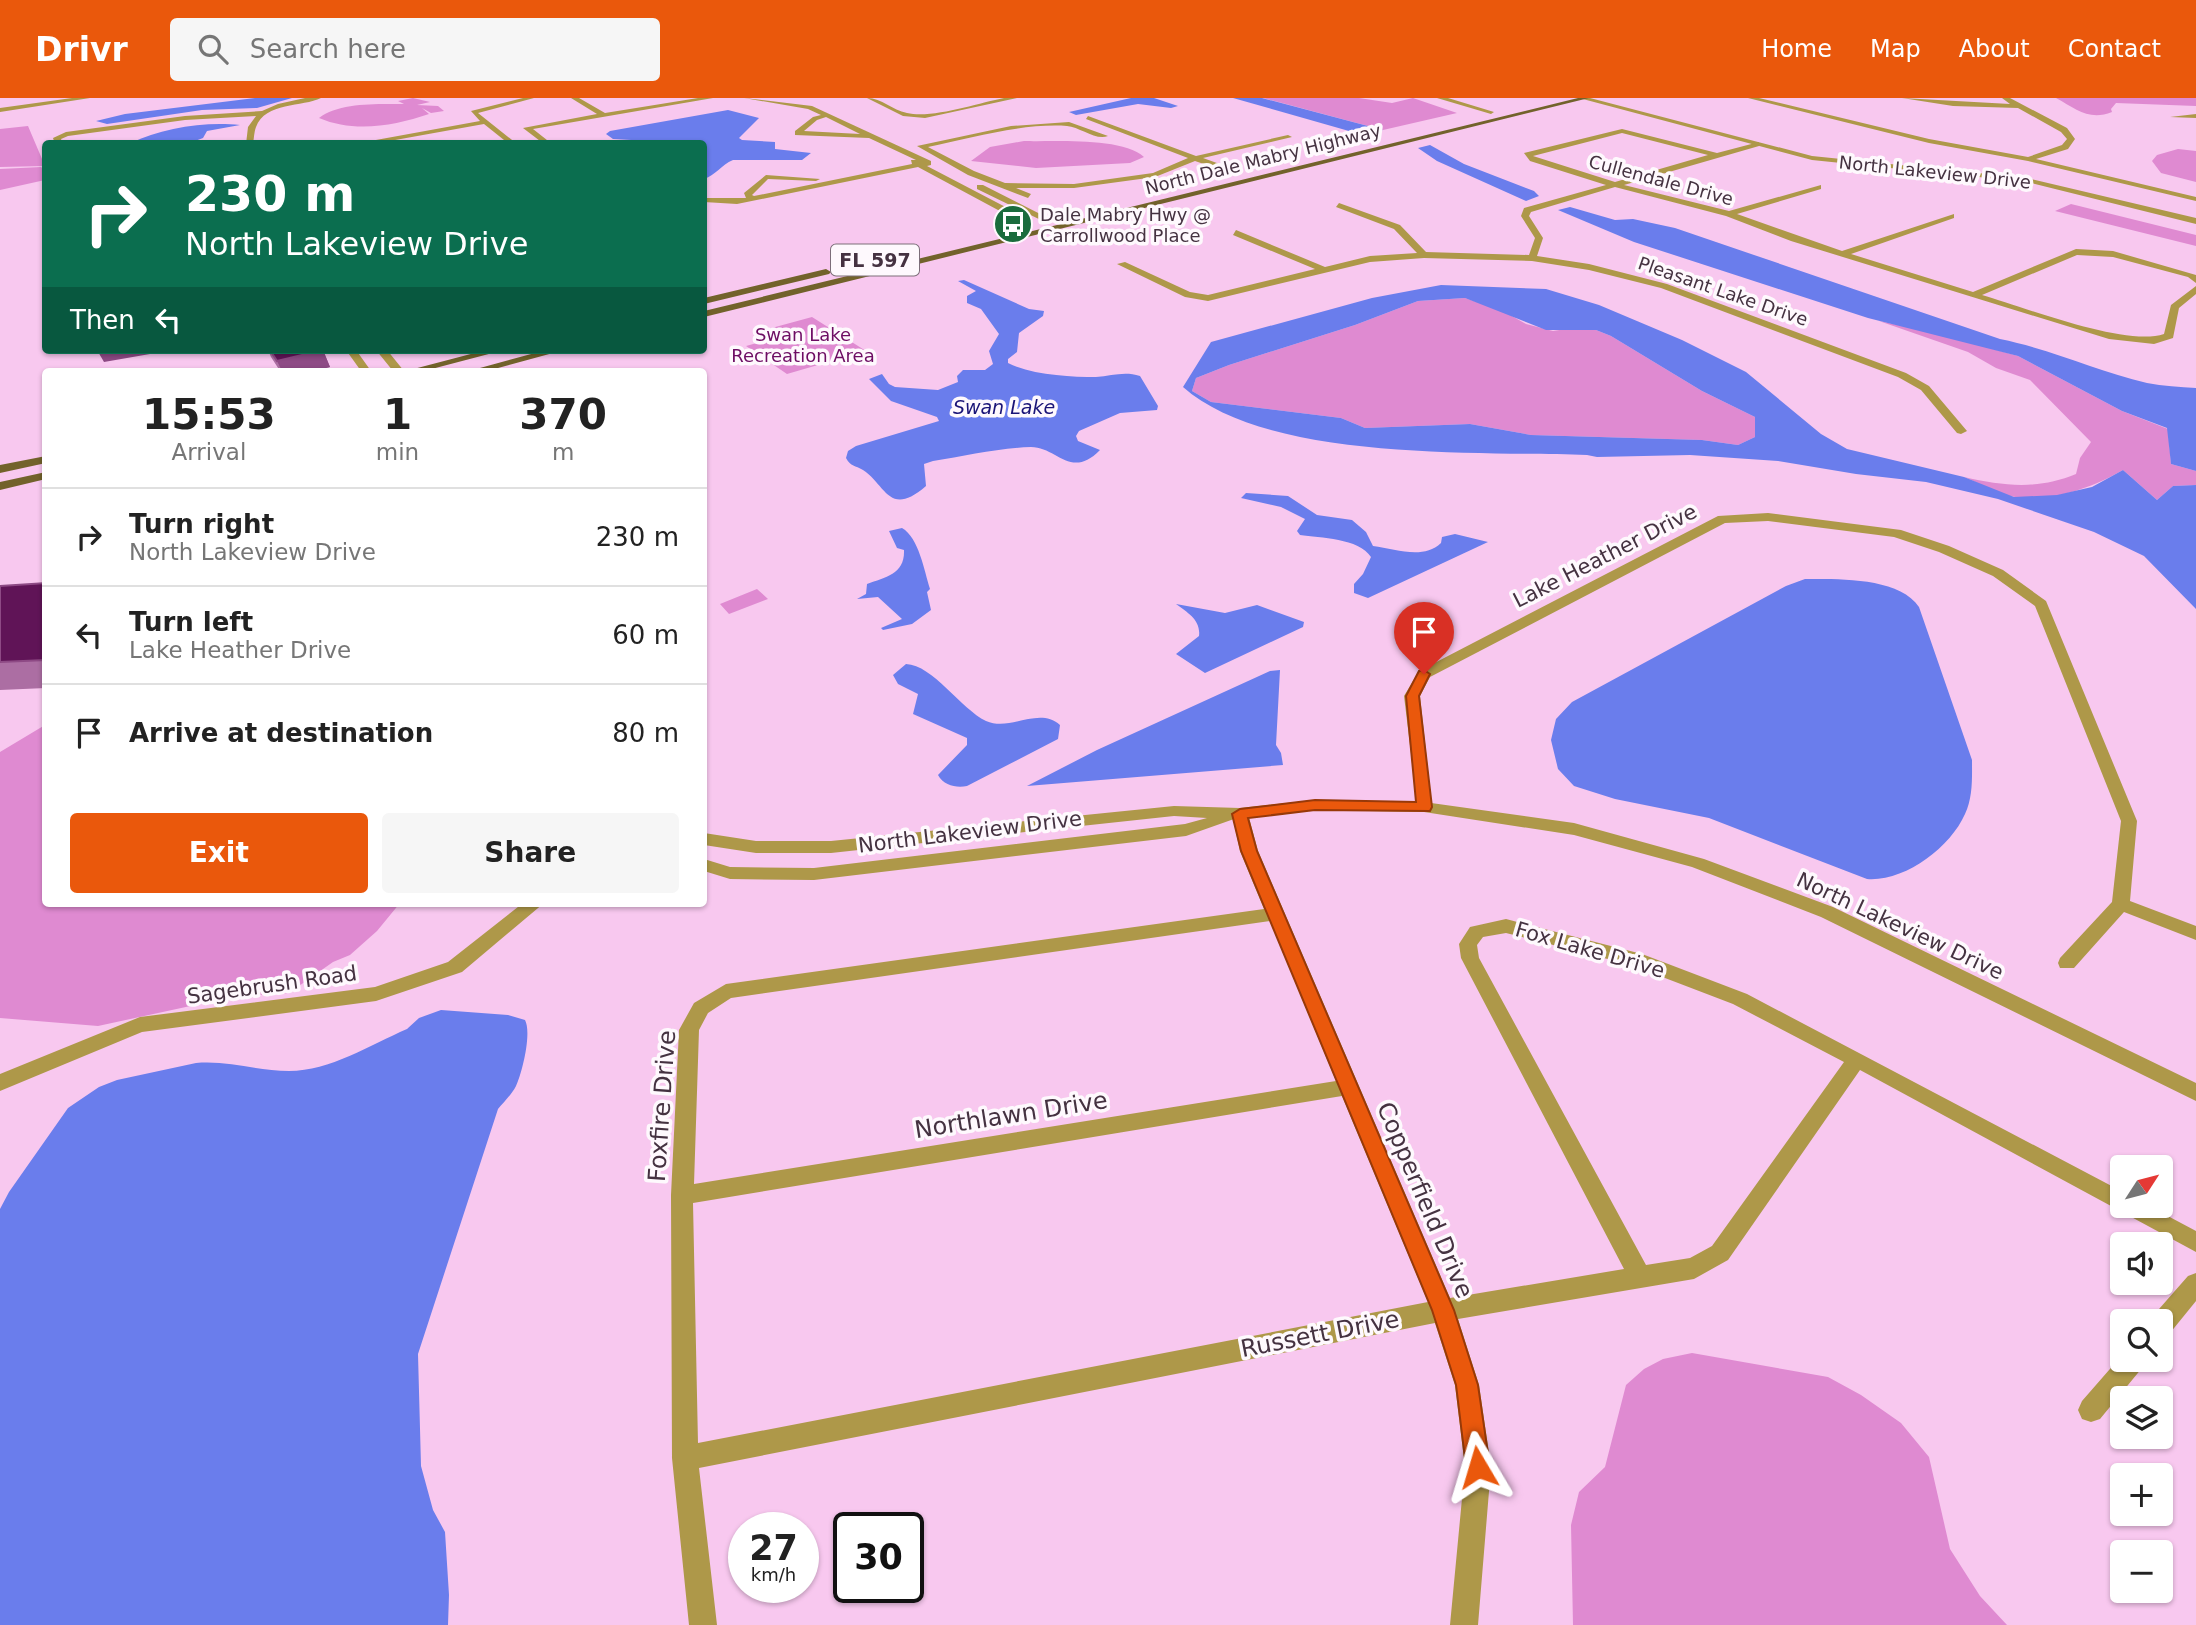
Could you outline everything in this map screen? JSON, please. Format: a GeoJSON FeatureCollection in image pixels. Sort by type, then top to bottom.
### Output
{"type":"FeatureCollection","features":[{"type":"Feature","properties":{"kind":"main road","name":"North Dale Mabry Highway"},"geometry":{"type":"LineString","coordinates":[[1330,151],[1550,98]]}},
{"type":"Feature","properties":{"kind":"main road","name":"North Dale Mabry Highway"},"geometry":{"type":"LineString","coordinates":[[707,313],[1584,98]]}},
{"type":"Feature","properties":{"kind":"main road"},"geometry":{"type":"LineString","coordinates":[[1372,150],[1390,142],[1486,119],[1493,116],[1490,112]]}},
{"type":"Feature","properties":{"kind":"main road","name":"North Dale Mabry Highway"},"geometry":{"type":"LineString","coordinates":[[1223,176],[1249,170]]}},
{"type":"Feature","properties":{"kind":"main road","name":"North Dale Mabry Highway"},"geometry":{"type":"LineString","coordinates":[[1136,198],[1148,194]]}},
{"type":"Feature","properties":{"kind":"main road"},"geometry":{"type":"LineString","coordinates":[[997,231],[1059,216]]}},
{"type":"Feature","properties":{"kind":"main road"},"geometry":{"type":"LineString","coordinates":[[817,286],[843,276],[1020,231],[1046,219]]}},
{"type":"Feature","properties":{"kind":"main road","name":"FL 597"},"geometry":{"type":"LineString","coordinates":[[707,300],[832,270]]}},
{"type":"Feature","properties":{"kind":"main road"},"geometry":{"type":"LineString","coordinates":[[424,368],[482,354]]}},
{"type":"Feature","properties":{"kind":"main road"},"geometry":{"type":"LineString","coordinates":[[486,368],[543,354]]}},
{"type":"Feature","properties":{"kind":"main road"},"geometry":{"type":"LineString","coordinates":[[0,469],[42,460]]}},
{"type":"Feature","properties":{"kind":"main road"},"geometry":{"type":"LineString","coordinates":[[0,486],[42,476]]}},
{"type":"Feature","properties":{"kind":"street"},"geometry":{"type":"LineString","coordinates":[[0,110],[87,98]]}},
{"type":"Feature","properties":{"kind":"street"},"geometry":{"type":"LineString","coordinates":[[58,140],[66,134],[185,118],[264,113],[318,98]]}},
{"type":"Feature","properties":{"kind":"street"},"geometry":{"type":"LineString","coordinates":[[509,140],[473,112],[531,98]]}},
{"type":"Feature","properties":{"kind":"street"},"geometry":{"type":"LineString","coordinates":[[574,98],[603,115]]}},
{"type":"Feature","properties":{"kind":"street"},"geometry":{"type":"LineString","coordinates":[[518,122],[668,98]]}},
{"type":"Feature","properties":{"kind":"street"},"geometry":{"type":"LineString","coordinates":[[544,140],[527,128],[710,98]]}},
{"type":"Feature","properties":{"kind":"street"},"geometry":{"type":"LineString","coordinates":[[747,98],[787,100],[810,107],[924,164],[958,176],[1046,219]]}},
{"type":"Feature","properties":{"kind":"street"},"geometry":{"type":"LineString","coordinates":[[870,98],[905,115],[925,116],[1014,98]]}},
{"type":"Feature","properties":{"kind":"street"},"geometry":{"type":"LineString","coordinates":[[1440,98],[1490,112]]}},
{"type":"Feature","properties":{"kind":"street","name":"North Lakeview Drive"},"geometry":{"type":"LineString","coordinates":[[1584,98],[1756,144],[1839,162],[2027,180],[2196,221]]}},
{"type":"Feature","properties":{"kind":"street"},"geometry":{"type":"LineString","coordinates":[[1751,98],[1929,141],[2028,159],[2196,199]]}},
{"type":"Feature","properties":{"kind":"street"},"geometry":{"type":"LineString","coordinates":[[1905,98],[1953,104],[2025,107]]}},
{"type":"Feature","properties":{"kind":"street"},"geometry":{"type":"LineString","coordinates":[[2006,98],[2064,130],[2071,139],[2065,147],[2028,159]]}},
{"type":"Feature","properties":{"kind":"street"},"geometry":{"type":"LineString","coordinates":[[250,140],[253,124],[264,113]]}},
{"type":"Feature","properties":{"kind":"street"},"geometry":{"type":"LineString","coordinates":[[828,115],[815,118],[798,133],[868,135]]}},
{"type":"Feature","properties":{"kind":"street"},"geometry":{"type":"LineString","coordinates":[[2173,117],[2196,116]]}},
{"type":"Feature","properties":{"kind":"street"},"geometry":{"type":"LineString","coordinates":[[1028,195],[971,173],[921,146],[1011,128],[1088,118],[1236,173]]}},
{"type":"Feature","properties":{"kind":"street"},"geometry":{"type":"LineString","coordinates":[[1065,121],[1104,136]]}},
{"type":"Feature","properties":{"kind":"street"},"geometry":{"type":"LineString","coordinates":[[380,140],[484,122]]}},
{"type":"Feature","properties":{"kind":"street","name":"Cullendale Drive"},"geometry":{"type":"LineString","coordinates":[[1716,155],[1622,131],[1527,155],[1612,184],[1730,214],[1842,254],[2130,341],[2154,341],[2169,336],[2174,307],[2196,289]]}},
{"type":"Feature","properties":{"kind":"street"},"geometry":{"type":"LineString","coordinates":[[1004,185],[1074,186],[1155,175],[1195,158],[1288,137]]}},
{"type":"Feature","properties":{"kind":"street","name":"North Lakeview Drive"},"geometry":{"type":"LineString","coordinates":[[1532,258],[1539,238],[1525,216],[1527,210],[1756,144]]}},
{"type":"Feature","properties":{"kind":"street"},"geometry":{"type":"LineString","coordinates":[[888,146],[899,149],[1014,215],[1023,225]]}},
{"type":"Feature","properties":{"kind":"street"},"geometry":{"type":"LineString","coordinates":[[707,200],[737,202],[924,164]]}},
{"type":"Feature","properties":{"kind":"street"},"geometry":{"type":"LineString","coordinates":[[948,179],[971,173]]}},
{"type":"Feature","properties":{"kind":"street"},"geometry":{"type":"LineString","coordinates":[[752,199],[747,195],[766,177],[844,180]]}},
{"type":"Feature","properties":{"kind":"street"},"geometry":{"type":"LineString","coordinates":[[1730,214],[1818,187]]}},
{"type":"Feature","properties":{"kind":"street"},"geometry":{"type":"LineString","coordinates":[[984,198],[998,195]]}},
{"type":"Feature","properties":{"kind":"street"},"geometry":{"type":"LineString","coordinates":[[1339,205],[1397,226],[1424,255]]}},
{"type":"Feature","properties":{"kind":"street"},"geometry":{"type":"LineString","coordinates":[[1842,254],[1951,216]]}},
{"type":"Feature","properties":{"kind":"street"},"geometry":{"type":"LineString","coordinates":[[1236,233],[1322,269]]}},
{"type":"Feature","properties":{"kind":"street"},"geometry":{"type":"LineString","coordinates":[[1973,295],[2076,253],[2097,251],[2191,275],[2196,280]]}},
{"type":"Feature","properties":{"kind":"street","name":"Pleasant Lake Drive"},"geometry":{"type":"LineString","coordinates":[[1122,264],[1188,295],[1208,298],[1226,296],[1322,269],[1370,259],[1424,255],[1532,258],[1589,267],[1664,286],[1902,375],[1925,388],[1961,431]]}},
{"type":"Feature","properties":{"kind":"street"},"geometry":{"type":"LineString","coordinates":[[384,354],[396,368]]}},
{"type":"Feature","properties":{"kind":"street","name":"Lake Heather Drive"},"geometry":{"type":"LineString","coordinates":[[1424,807],[1412,696],[1424,674],[1722,519],[1768,517],[1896,533],[1944,549],[1998,573],[2041,604],[2129,821],[2121,904]]}},
{"type":"Feature","properties":{"kind":"street","name":"North Lakeview Drive"},"geometry":{"type":"LineString","coordinates":[[707,839],[756,847],[831,847],[1174,811],[1240,814],[1315,805],[1424,807],[1574,829],[1698,863],[1827,912],[2196,1093]]}},
{"type":"Feature","properties":{"kind":"street","name":"North Lakeview Drive"},"geometry":{"type":"LineString","coordinates":[[707,867],[730,873],[814,874],[1186,830],[1240,814]]}},
{"type":"Feature","properties":{"kind":"street","name":"Copperfield Drive"},"geometry":{"type":"LineString","coordinates":[[1240,814],[1249,851],[1443,1310],[1467,1385],[1478,1467],[1464,1625]]}},
{"type":"Feature","properties":{"kind":"street"},"geometry":{"type":"LineString","coordinates":[[937,837],[939,858]]}},
{"type":"Feature","properties":{"kind":"street"},"geometry":{"type":"LineString","coordinates":[[2067,963],[2121,904],[2196,933]]}},
{"type":"Feature","properties":{"kind":"street","name":"Sagebrush Road"},"geometry":{"type":"LineString","coordinates":[[0,1083],[140,1025],[376,994],[455,967],[530,907]]}},
{"type":"Feature","properties":{"kind":"street","name":"Foxfire Drive"},"geometry":{"type":"LineString","coordinates":[[703,1625],[685,1458],[682,1195],[689,1030],[701,1008],[726,991],[1276,914]]}},
{"type":"Feature","properties":{"kind":"street","name":"Fox Lake Drive"},"geometry":{"type":"LineString","coordinates":[[1640,1277],[1470,958],[1468,944],[1476,932],[1506,926],[1635,958],[1740,999],[2110,1196]]}},
{"type":"Feature","properties":{"kind":"street","name":"Russett Drive"},"geometry":{"type":"LineString","coordinates":[[685,1458],[1443,1310],[1694,1268],[1720,1253],[1857,1059]]}},
{"type":"Feature","properties":{"kind":"street","name":"Northlawn Drive"},"geometry":{"type":"LineString","coordinates":[[682,1195],[1349,1087]]}},
{"type":"Feature","properties":{"kind":"street"},"geometry":{"type":"LineString","coordinates":[[2151,1218],[2196,1242]]}},
{"type":"Feature","properties":{"kind":"street"},"geometry":{"type":"LineString","coordinates":[[2173,1311],[2196,1284]]}},
{"type":"Feature","properties":{"kind":"street"},"geometry":{"type":"LineString","coordinates":[[2091,1410],[2123,1372]]}},
{"type":"Feature","properties":{"kind":"green space"},"geometry":{"type":"Polygon","coordinates":[[[413,98],[430,102],[417,105],[438,106],[444,111],[431,113],[422,108],[429,114],[374,126],[332,123],[319,118],[337,109],[371,104],[404,104],[398,101],[413,98]]]}},
{"type":"Feature","properties":{"kind":"green space"},"geometry":{"type":"Polygon","coordinates":[[[1263,98],[1359,98],[1392,103],[1413,98],[1457,113],[1383,130],[1263,98]]]}},
{"type":"Feature","properties":{"kind":"green space"},"geometry":{"type":"Polygon","coordinates":[[[2056,98],[2196,98],[2196,106],[2116,103],[2111,109],[2112,112],[2096,115],[2083,113],[2056,98]]]}},
{"type":"Feature","properties":{"kind":"green space"},"geometry":{"type":"Polygon","coordinates":[[[28,126],[42,159],[42,166],[0,167],[0,129],[28,126]]]}},
{"type":"Feature","properties":{"kind":"green space"},"geometry":{"type":"Polygon","coordinates":[[[1024,141],[1105,143],[1134,151],[1144,157],[1130,163],[1036,168],[971,161],[990,147],[1024,141]]]}},
{"type":"Feature","properties":{"kind":"green space"},"geometry":{"type":"Polygon","coordinates":[[[2178,149],[2196,151],[2196,182],[2161,173],[2152,161],[2157,155],[2178,149]]]}},
{"type":"Feature","properties":{"kind":"green space"},"geometry":{"type":"Polygon","coordinates":[[[41,167],[42,181],[0,190],[0,169],[41,167]]]}},
{"type":"Feature","properties":{"kind":"green space"},"geometry":{"type":"Polygon","coordinates":[[[2071,204],[2196,235],[2196,246],[2055,211],[2071,204]]]}},
{"type":"Feature","properties":{"kind":"green space"},"geometry":{"type":"Polygon","coordinates":[[[1465,298],[1503,311],[1526,324],[1553,331],[1572,328],[1596,330],[1611,336],[1702,391],[1755,417],[1755,437],[1738,445],[1702,440],[1531,435],[1470,424],[1365,428],[1341,418],[1211,402],[1192,391],[1196,378],[1229,365],[1355,325],[1418,301],[1465,298]]]}},
{"type":"Feature","properties":{"kind":"green space","name":"Swan Lake Recreation Area"},"geometry":{"type":"Polygon","coordinates":[[[812,317],[866,351],[787,374],[746,346],[779,337],[768,329],[812,317]]]}},
{"type":"Feature","properties":{"kind":"green space"},"geometry":{"type":"Polygon","coordinates":[[[1879,321],[1936,333],[2018,356],[2122,411],[2168,429],[2171,464],[2196,471],[2196,485],[2173,486],[2157,500],[2123,470],[2098,483],[2071,492],[2029,498],[2003,494],[1964,477],[2020,485],[2062,479],[2076,474],[2080,458],[2091,442],[2030,380],[1996,368],[1968,352],[1879,321]]]}},
{"type":"Feature","properties":{"kind":"green space"},"geometry":{"type":"Polygon","coordinates":[[[757,589],[768,599],[729,614],[720,604],[757,589]]]}},
{"type":"Feature","properties":{"kind":"green space"},"geometry":{"type":"Polygon","coordinates":[[[42,727],[42,907],[397,907],[377,931],[350,955],[333,962],[289,993],[232,997],[98,1026],[0,1018],[0,752],[42,727]]]}},
{"type":"Feature","properties":{"kind":"green space"},"geometry":{"type":"Polygon","coordinates":[[[1692,1353],[1828,1377],[1861,1395],[1901,1423],[1929,1457],[1950,1549],[1980,1596],[2007,1625],[1573,1625],[1571,1525],[1579,1492],[1605,1467],[1626,1385],[1644,1369],[1663,1359],[1692,1353]]]}},
{"type":"Feature","properties":{"kind":"water"},"geometry":{"type":"Polygon","coordinates":[[[255,98],[292,98],[257,108],[202,110],[107,124],[96,121],[125,114],[255,98]]]}},
{"type":"Feature","properties":{"kind":"water"},"geometry":{"type":"Polygon","coordinates":[[[1131,98],[1154,98],[1178,106],[1171,108],[1138,104],[1076,115],[1069,112],[1131,98]]]}},
{"type":"Feature","properties":{"kind":"water"},"geometry":{"type":"Polygon","coordinates":[[[1233,98],[1262,98],[1383,130],[1363,135],[1233,98]]]}},
{"type":"Feature","properties":{"kind":"water"},"geometry":{"type":"Polygon","coordinates":[[[728,110],[759,118],[739,138],[742,140],[775,142],[775,149],[811,153],[802,160],[733,160],[707,178],[707,140],[613,139],[606,134],[610,131],[728,110]]]}},
{"type":"Feature","properties":{"kind":"water"},"geometry":{"type":"Polygon","coordinates":[[[240,125],[207,131],[203,138],[198,140],[138,140],[184,127],[240,125]]]}},
{"type":"Feature","properties":{"kind":"water"},"geometry":{"type":"Polygon","coordinates":[[[1430,145],[1464,164],[1534,191],[1539,196],[1526,201],[1437,161],[1418,148],[1430,145]]]}},
{"type":"Feature","properties":{"kind":"water"},"geometry":{"type":"Polygon","coordinates":[[[1570,207],[1615,220],[1633,219],[1675,228],[2000,339],[2037,348],[2128,378],[2153,384],[2196,388],[2196,471],[2171,464],[2167,428],[2122,411],[2018,356],[1868,318],[1634,242],[1558,210],[1570,207]]]}},
{"type":"Feature","properties":{"kind":"water","name":"Swan Lake"},"geometry":{"type":"Polygon","coordinates":[[[964,280],[1029,309],[1044,311],[1043,316],[1019,333],[1017,352],[1008,359],[1008,363],[1040,373],[1063,376],[1140,376],[1158,406],[1157,410],[1120,413],[1079,431],[1076,436],[1078,441],[1100,450],[1081,462],[1064,460],[1040,448],[1031,447],[933,461],[924,464],[926,486],[904,499],[889,496],[871,476],[850,463],[846,458],[848,451],[856,446],[939,421],[937,417],[891,401],[869,379],[882,374],[889,384],[895,387],[938,390],[958,382],[957,376],[963,370],[985,370],[993,364],[989,351],[999,334],[981,309],[967,303],[967,296],[976,291],[958,281],[964,280]]]}},
{"type":"Feature","properties":{"kind":"water"},"geometry":{"type":"Polygon","coordinates":[[[1441,285],[1546,289],[1599,305],[1682,340],[1746,372],[1821,434],[1847,449],[1964,477],[2014,497],[2057,495],[2092,487],[2123,470],[2157,500],[2173,486],[2196,485],[2196,609],[2144,556],[2094,532],[1998,499],[1926,482],[1778,461],[1690,455],[1597,457],[1376,448],[1267,429],[1220,411],[1183,387],[1211,342],[1372,298],[1441,285]],[[1465,298],[1418,301],[1196,378],[1192,391],[1211,402],[1341,418],[1365,428],[1470,424],[1531,435],[1702,440],[1738,445],[1755,437],[1755,417],[1702,391],[1611,336],[1596,330],[1546,330],[1465,298]]]}},
{"type":"Feature","properties":{"kind":"water"},"geometry":{"type":"Polygon","coordinates":[[[1246,493],[1288,496],[1317,515],[1352,520],[1366,532],[1373,546],[1409,552],[1426,551],[1441,543],[1442,537],[1455,534],[1488,542],[1368,598],[1354,593],[1354,584],[1363,574],[1371,557],[1365,551],[1349,542],[1300,535],[1297,531],[1305,519],[1281,507],[1241,498],[1246,493]]]}},
{"type":"Feature","properties":{"kind":"water"},"geometry":{"type":"Polygon","coordinates":[[[902,528],[913,539],[920,555],[930,589],[927,592],[931,610],[912,624],[883,630],[881,628],[902,619],[878,597],[857,599],[866,594],[867,584],[898,569],[904,550],[897,548],[889,531],[902,528]]]}},
{"type":"Feature","properties":{"kind":"water"},"geometry":{"type":"Polygon","coordinates":[[[1805,579],[1850,580],[1883,585],[1910,597],[1919,607],[1972,760],[1968,808],[1949,839],[1924,860],[1896,875],[1867,879],[1709,818],[1615,799],[1574,786],[1558,769],[1551,740],[1556,719],[1572,702],[1786,586],[1805,579]]]}},
{"type":"Feature","properties":{"kind":"water"},"geometry":{"type":"Polygon","coordinates":[[[1176,604],[1225,613],[1257,605],[1304,622],[1303,627],[1205,673],[1176,654],[1199,636],[1199,630],[1193,617],[1176,604]]]}},
{"type":"Feature","properties":{"kind":"water"},"geometry":{"type":"Polygon","coordinates":[[[906,664],[916,666],[937,679],[986,721],[1005,724],[1034,718],[1052,720],[1060,725],[1058,739],[967,786],[947,784],[938,775],[967,745],[967,738],[913,714],[918,694],[898,684],[893,675],[906,664]]]}},
{"type":"Feature","properties":{"kind":"water"},"geometry":{"type":"Polygon","coordinates":[[[1280,670],[1276,745],[1283,765],[1027,786],[1097,750],[1270,671],[1280,670]]]}},
{"type":"Feature","properties":{"kind":"water"},"geometry":{"type":"Polygon","coordinates":[[[441,1010],[508,1015],[525,1020],[527,1026],[525,1053],[518,1080],[498,1109],[418,1354],[421,1466],[433,1510],[445,1532],[448,1625],[0,1625],[0,1209],[68,1108],[99,1087],[117,1080],[196,1063],[289,1071],[320,1067],[407,1029],[419,1018],[441,1010]]]}},
{"type":"Feature","properties":{"kind":"building"},"geometry":{"type":"Polygon","coordinates":[[[273,354],[306,354],[277,361],[273,354]]]}},
{"type":"Feature","properties":{"kind":"building"},"geometry":{"type":"Polygon","coordinates":[[[42,583],[42,660],[0,662],[0,586],[42,583]]]}},
{"type":"Feature","properties":{"kind":"place","name":"Dale Mabry Hwy @ Carrollwood Place"},"geometry":{"type":"Point","coordinates":[1013,224]}},
{"type":"Feature","properties":{"kind":"route"},"geometry":{"type":"LineString","coordinates":[[1424,674],[1412,696],[1424,807],[1315,805],[1240,814],[1249,851],[1443,1310],[1467,1385],[1478,1467]]}}]}
